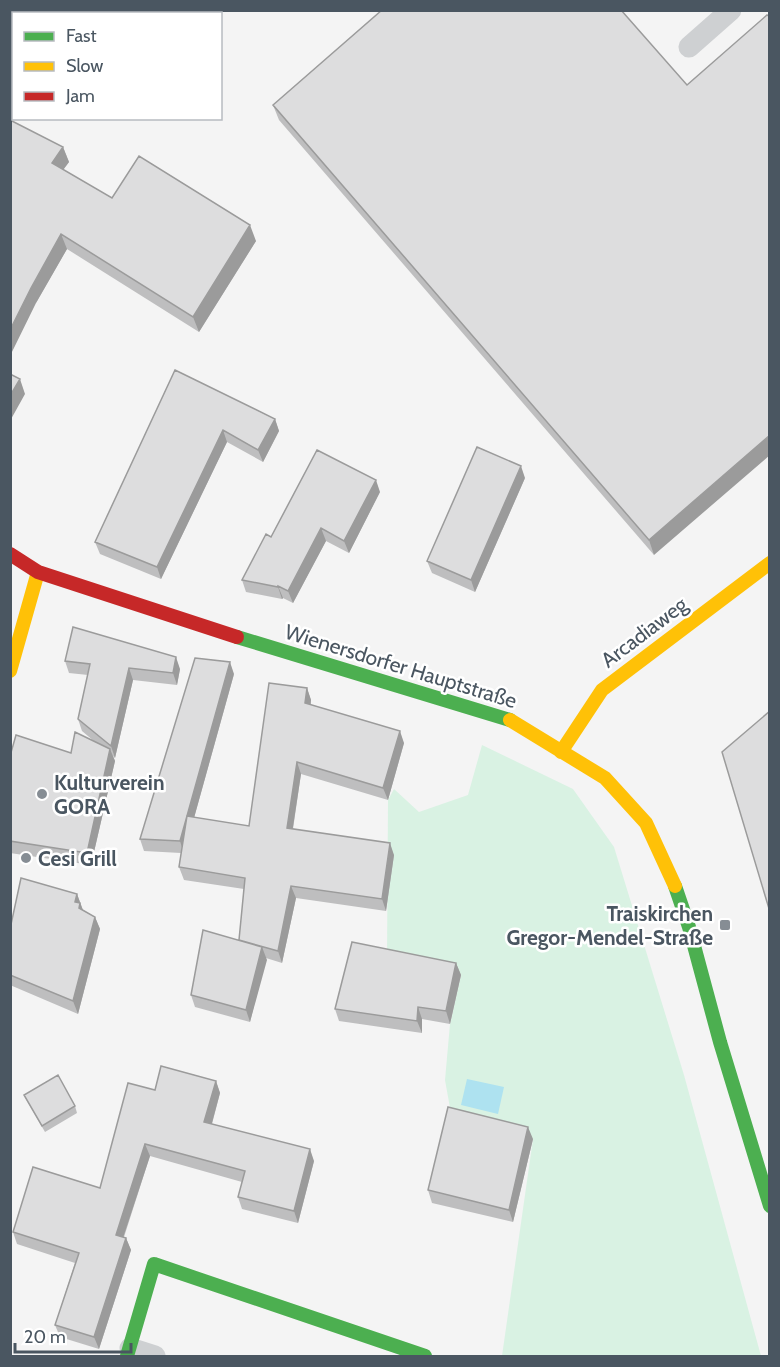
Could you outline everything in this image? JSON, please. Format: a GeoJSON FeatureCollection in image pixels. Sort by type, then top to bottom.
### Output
{"type":"FeatureCollection","features":[{"type":"Feature","properties":{"kind":"street","name":"Wienersdorfer Hauptstraße"},"geometry":{"type":"LineString","coordinates":[[10,554],[38,572],[196,624],[513,721],[605,778],[646,823],[673,880],[689,927],[720,1042],[770,1206]]}},
{"type":"Feature","properties":{"kind":"street","name":"Arcadiaweg"},"geometry":{"type":"LineString","coordinates":[[561,752],[602,690],[770,563]]}},
{"type":"Feature","properties":{"kind":"street"},"geometry":{"type":"LineString","coordinates":[[10,671],[38,572]]}},
{"type":"Feature","properties":{"kind":"street"},"geometry":{"type":"LineString","coordinates":[[129,1352],[154,1264],[425,1356]]}},
{"type":"Feature","properties":{"kind":"lane"},"geometry":{"type":"LineString","coordinates":[[689,47],[731,10]]}},
{"type":"Feature","properties":{"kind":"lane"},"geometry":{"type":"LineString","coordinates":[[129,1352],[156,1356]]}},
{"type":"Feature","properties":{"kind":"green space"},"geometry":{"type":"Polygon","coordinates":[[[482,745],[573,789],[614,847],[684,1075],[761,1356],[502,1356],[533,1139],[452,1119],[445,1080],[450,1024],[461,975],[387,960],[388,800],[394,789],[419,812],[468,795],[482,745]]]}},
{"type":"Feature","properties":{"kind":"water"},"geometry":{"type":"Polygon","coordinates":[[[467,1079],[504,1087],[498,1114],[461,1105],[467,1079]]]}},
{"type":"Feature","properties":{"kind":"building"},"geometry":{"type":"Polygon","coordinates":[[[382,10],[621,10],[687,85],[767,15],[770,17],[770,435],[649,540],[273,105],[382,10]]]}},
{"type":"Feature","properties":{"kind":"building"},"geometry":{"type":"Polygon","coordinates":[[[10,120],[63,147],[52,163],[112,198],[139,156],[250,225],[193,317],[61,234],[10,330],[10,120]]]}},
{"type":"Feature","properties":{"kind":"building"},"geometry":{"type":"Polygon","coordinates":[[[175,370],[275,419],[258,450],[223,430],[157,567],[95,542],[175,370]]]}},
{"type":"Feature","properties":{"kind":"building"},"geometry":{"type":"Polygon","coordinates":[[[10,374],[20,379],[10,396],[10,374]]]}},
{"type":"Feature","properties":{"kind":"building"},"geometry":{"type":"Polygon","coordinates":[[[477,447],[521,466],[471,580],[427,561],[477,447]]]}},
{"type":"Feature","properties":{"kind":"building"},"geometry":{"type":"Polygon","coordinates":[[[317,450],[376,480],[344,541],[321,528],[288,591],[278,586],[242,580],[266,534],[271,537],[317,450]]]}},
{"type":"Feature","properties":{"kind":"building"},"geometry":{"type":"Polygon","coordinates":[[[73,627],[176,657],[173,673],[129,668],[111,746],[78,719],[90,664],[65,661],[73,627]]]}},
{"type":"Feature","properties":{"kind":"building"},"geometry":{"type":"Polygon","coordinates":[[[195,658],[230,662],[180,841],[140,839],[195,658]]]}},
{"type":"Feature","properties":{"kind":"building"},"geometry":{"type":"Polygon","coordinates":[[[269,683],[307,688],[305,703],[400,731],[383,788],[297,762],[287,828],[390,843],[382,899],[291,886],[278,951],[239,940],[245,878],[179,867],[187,816],[249,826],[269,683]]]}},
{"type":"Feature","properties":{"kind":"building"},"geometry":{"type":"Polygon","coordinates":[[[770,711],[770,912],[722,752],[770,711]]]}},
{"type":"Feature","properties":{"kind":"building"},"geometry":{"type":"Polygon","coordinates":[[[75,732],[110,749],[87,853],[10,841],[10,756],[16,735],[71,753],[75,732]]]}},
{"type":"Feature","properties":{"kind":"building"},"geometry":{"type":"Polygon","coordinates":[[[21,878],[77,894],[75,902],[80,903],[79,908],[95,917],[73,1001],[10,975],[10,929],[21,878]]]}},
{"type":"Feature","properties":{"kind":"building"},"geometry":{"type":"Polygon","coordinates":[[[203,930],[262,947],[246,1010],[191,995],[203,930]]]}},
{"type":"Feature","properties":{"kind":"building"},"geometry":{"type":"Polygon","coordinates":[[[352,942],[456,963],[446,1011],[418,1007],[417,1021],[335,1009],[352,942]]]}},
{"type":"Feature","properties":{"kind":"building"},"geometry":{"type":"Polygon","coordinates":[[[161,1066],[216,1081],[204,1122],[310,1149],[294,1211],[238,1197],[245,1171],[145,1144],[116,1235],[126,1238],[94,1337],[55,1325],[79,1253],[13,1232],[33,1167],[100,1188],[128,1083],[155,1090],[161,1066]]]}},
{"type":"Feature","properties":{"kind":"building"},"geometry":{"type":"Polygon","coordinates":[[[58,1075],[75,1106],[42,1126],[24,1095],[58,1075]]]}},
{"type":"Feature","properties":{"kind":"building"},"geometry":{"type":"Polygon","coordinates":[[[448,1107],[528,1127],[509,1210],[428,1190],[448,1107]]]}},
{"type":"Feature","properties":{"kind":"traffic: fast"},"geometry":{"type":"LineString","coordinates":[[237,637],[510,720]]}},
{"type":"Feature","properties":{"kind":"traffic: fast"},"geometry":{"type":"LineString","coordinates":[[675,886],[770,1206]]}},
{"type":"Feature","properties":{"kind":"traffic: fast"},"geometry":{"type":"LineString","coordinates":[[127,1356],[154,1264],[425,1356]]}},
{"type":"Feature","properties":{"kind":"traffic: slow"},"geometry":{"type":"LineString","coordinates":[[561,752],[602,690],[770,563]]}},
{"type":"Feature","properties":{"kind":"traffic: slow"},"geometry":{"type":"LineString","coordinates":[[10,671],[38,572]]}},
{"type":"Feature","properties":{"kind":"traffic: slow"},"geometry":{"type":"LineString","coordinates":[[510,720],[605,778],[646,823],[675,886]]}},
{"type":"Feature","properties":{"kind":"traffic: jam"},"geometry":{"type":"LineString","coordinates":[[10,554],[38,572],[237,637]]}},
{"type":"Feature","properties":{"kind":"place","name":"Kulturverein GORA"},"geometry":{"type":"Point","coordinates":[42,794]}},
{"type":"Feature","properties":{"kind":"place","name":"Cesi Grill"},"geometry":{"type":"Point","coordinates":[26,858]}},
{"type":"Feature","properties":{"kind":"place","name":"Traiskirchen Gregor-Mendel-Straße"},"geometry":{"type":"Point","coordinates":[725,925]}}]}
